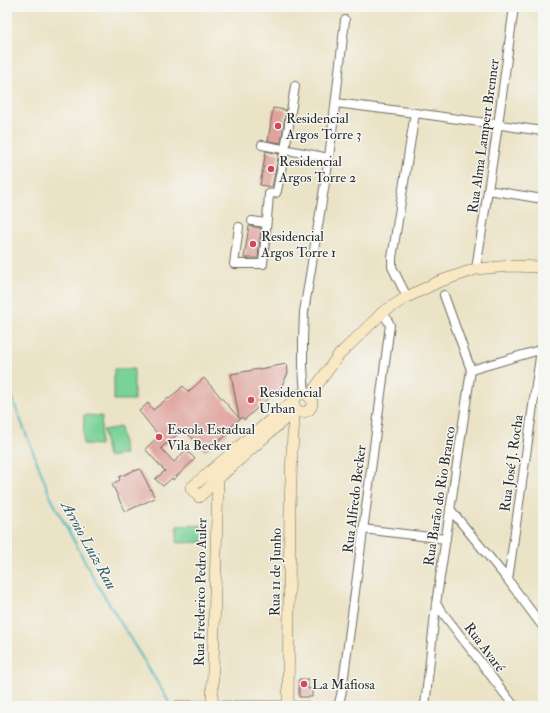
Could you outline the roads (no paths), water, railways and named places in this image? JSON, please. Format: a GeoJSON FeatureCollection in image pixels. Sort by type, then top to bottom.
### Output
{"type":"FeatureCollection","features":[{"type":"Feature","properties":{"kind":"main road"},"geometry":{"type":"LineString","coordinates":[[308,396],[338,356],[383,312],[407,297],[438,282],[476,269],[510,266],[543,267]]}},
{"type":"Feature","properties":{"kind":"main road"},"geometry":{"type":"LineString","coordinates":[[299,394],[308,396],[312,400],[312,407],[307,412],[297,408],[296,396],[299,394]]}},
{"type":"Feature","properties":{"kind":"main road"},"geometry":{"type":"LineString","coordinates":[[297,408],[218,478],[199,497],[191,488],[242,444],[297,408]]}},
{"type":"Feature","properties":{"kind":"main road","name":"Rua 11 de Junho"},"geometry":{"type":"LineString","coordinates":[[288,706],[290,506],[292,442],[294,417],[297,408]]}},
{"type":"Feature","properties":{"kind":"main road"},"geometry":{"type":"LineString","coordinates":[[270,432],[282,433],[292,442]]}},
{"type":"Feature","properties":{"kind":"main road","name":"Rua Frederico Pedro Auler"},"geometry":{"type":"LineString","coordinates":[[212,706],[218,478]]}},
{"type":"Feature","properties":{"kind":"main road"},"geometry":{"type":"LineString","coordinates":[[179,706],[288,706]]}},
{"type":"Feature","properties":{"kind":"street","name":"Rua Alma Lampert Brenner"},"geometry":{"type":"LineString","coordinates":[[476,269],[514,7]]}},
{"type":"Feature","properties":{"kind":"street"},"geometry":{"type":"LineString","coordinates":[[308,396],[303,367],[304,312],[336,103],[345,20]]}},
{"type":"Feature","properties":{"kind":"street"},"geometry":{"type":"LineString","coordinates":[[239,226],[234,264],[263,264],[269,194],[276,193],[277,191],[286,150],[295,86]]}},
{"type":"Feature","properties":{"kind":"street"},"geometry":{"type":"LineString","coordinates":[[336,103],[543,131]]}},
{"type":"Feature","properties":{"kind":"street"},"geometry":{"type":"LineString","coordinates":[[407,297],[392,267],[392,258],[415,113]]}},
{"type":"Feature","properties":{"kind":"street"},"geometry":{"type":"LineString","coordinates":[[262,145],[328,158]]}},
{"type":"Feature","properties":{"kind":"street"},"geometry":{"type":"LineString","coordinates":[[488,190],[543,199]]}},
{"type":"Feature","properties":{"kind":"street"},"geometry":{"type":"LineString","coordinates":[[252,221],[266,222]]}},
{"type":"Feature","properties":{"kind":"street","name":"Rua Barão do Rio Branco"},"geometry":{"type":"LineString","coordinates":[[425,706],[436,604],[471,370],[444,295]]}},
{"type":"Feature","properties":{"kind":"street","name":"Rua Alfredo Becker"},"geometry":{"type":"LineString","coordinates":[[336,706],[339,703],[342,690],[390,325],[383,312]]}},
{"type":"Feature","properties":{"kind":"street"},"geometry":{"type":"LineString","coordinates":[[471,370],[542,349]]}},
{"type":"Feature","properties":{"kind":"street","name":"Rua José J. Rocha"},"geometry":{"type":"LineString","coordinates":[[508,580],[542,349]]}},
{"type":"Feature","properties":{"kind":"street"},"geometry":{"type":"LineString","coordinates":[[450,509],[508,580],[543,627]]}},
{"type":"Feature","properties":{"kind":"street"},"geometry":{"type":"LineString","coordinates":[[363,529],[446,539]]}},
{"type":"Feature","properties":{"kind":"street","name":"Rua Avaré"},"geometry":{"type":"LineString","coordinates":[[436,604],[514,706]]}},
{"type":"Feature","properties":{"kind":"street"},"geometry":{"type":"LineString","coordinates":[[288,706],[307,706]]}},
{"type":"Feature","properties":{"kind":"waterway","name":"Arroio Luiz Rau"},"geometry":{"type":"LineString","coordinates":[[7,385],[51,498],[97,584],[168,700],[170,706]]}},
{"type":"Feature","properties":{"kind":"place","name":"Residencial Argos Torre 3"},"geometry":{"type":"Point","coordinates":[278,126]}},
{"type":"Feature","properties":{"kind":"place","name":"Residencial Argos Torre 2"},"geometry":{"type":"Point","coordinates":[271,169]}},
{"type":"Feature","properties":{"kind":"place","name":"Residencial Argos Torre 1"},"geometry":{"type":"Point","coordinates":[253,244]}},
{"type":"Feature","properties":{"kind":"place","name":"Residencial Urban"},"geometry":{"type":"Point","coordinates":[251,400]}},
{"type":"Feature","properties":{"kind":"place","name":"Escola Estadual Vila Becker"},"geometry":{"type":"Point","coordinates":[159,437]}},
{"type":"Feature","properties":{"kind":"place","name":"La Mafiosa"},"geometry":{"type":"Point","coordinates":[304,684]}}]}
